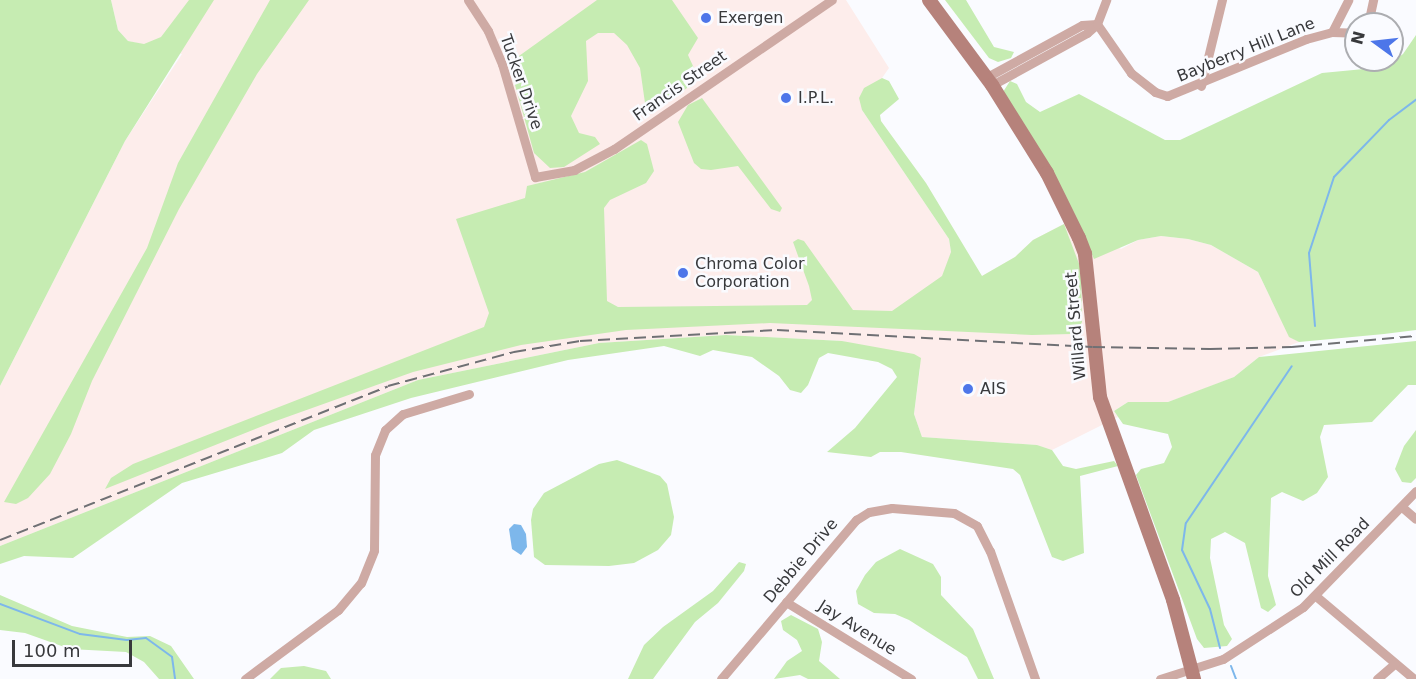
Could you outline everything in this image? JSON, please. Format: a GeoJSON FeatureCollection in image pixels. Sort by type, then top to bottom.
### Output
{"type":"FeatureCollection","features":[{"type":"Feature","properties":{"kind":"street","name":"Tucker Drive"},"geometry":{"type":"LineString","coordinates":[[468,0],[488,31],[502,64],[535,177]]}},
{"type":"Feature","properties":{"kind":"street","name":"Francis Street"},"geometry":{"type":"LineString","coordinates":[[535,177],[574,170],[614,149],[832,0]]}},
{"type":"Feature","properties":{"kind":"street","name":"Willard Street"},"geometry":{"type":"LineString","coordinates":[[929,0],[989,81],[1047,173],[1086,255],[1100,397],[1165,577],[1193,674]]}},
{"type":"Feature","properties":{"kind":"street"},"geometry":{"type":"LineString","coordinates":[[989,81],[1097,24],[1106,0]]}},
{"type":"Feature","properties":{"kind":"street"},"geometry":{"type":"LineString","coordinates":[[1201,86],[1222,0]]}},
{"type":"Feature","properties":{"kind":"street","name":"Bayberry Hill Lane"},"geometry":{"type":"LineString","coordinates":[[1332,32],[1348,0]]}},
{"type":"Feature","properties":{"kind":"street","name":"Bayberry Hill Lane"},"geometry":{"type":"LineString","coordinates":[[1097,24],[1129,70],[1155,92],[1174,96],[1332,32],[1344,32]]}},
{"type":"Feature","properties":{"kind":"street"},"geometry":{"type":"LineString","coordinates":[[245,679],[338,610],[361,583],[374,550],[375,455],[385,430],[403,414],[469,394]]}},
{"type":"Feature","properties":{"kind":"street","name":"Old Mill Road"},"geometry":{"type":"LineString","coordinates":[[1160,679],[1193,674],[1231,655],[1317,597],[1416,491]]}},
{"type":"Feature","properties":{"kind":"street"},"geometry":{"type":"LineString","coordinates":[[1402,507],[1416,519]]}},
{"type":"Feature","properties":{"kind":"street","name":"Debbie Drive"},"geometry":{"type":"LineString","coordinates":[[722,679],[862,516],[892,508],[960,515],[977,526],[988,544],[1035,679]]}},
{"type":"Feature","properties":{"kind":"street"},"geometry":{"type":"LineString","coordinates":[[1317,597],[1414,679]]}},
{"type":"Feature","properties":{"kind":"street","name":"Jay Avenue"},"geometry":{"type":"LineString","coordinates":[[786,602],[911,679]]}},
{"type":"Feature","properties":{"kind":"street"},"geometry":{"type":"LineString","coordinates":[[1377,679],[1394,664]]}},
{"type":"Feature","properties":{"kind":"shaded area"},"geometry":{"type":"Polygon","coordinates":[[[111,0],[846,0],[889,68],[882,78],[864,89],[862,110],[949,239],[951,252],[982,276],[1015,257],[1033,240],[1064,224],[1079,224],[1121,249],[1138,240],[1161,236],[1188,239],[1211,245],[1258,272],[1289,336],[1299,342],[1259,357],[1234,377],[1168,402],[1128,402],[1114,411],[1118,417],[1052,450],[1036,445],[922,437],[914,414],[920,369],[842,341],[726,335],[599,343],[418,380],[0,546],[0,386],[125,141],[182,54],[128,41],[118,30],[111,0]]]}},
{"type":"Feature","properties":{"kind":"green space"},"geometry":{"type":"Polygon","coordinates":[[[0,0],[111,0],[118,30],[128,41],[144,44],[161,37],[189,0],[214,0],[125,141],[0,386],[0,0]]]}},
{"type":"Feature","properties":{"kind":"green space"},"geometry":{"type":"Polygon","coordinates":[[[270,0],[309,0],[257,74],[179,209],[92,381],[71,434],[50,474],[28,498],[16,504],[4,502],[147,248],[178,163],[270,0]]]}},
{"type":"Feature","properties":{"kind":"green space"},"geometry":{"type":"Polygon","coordinates":[[[597,0],[672,0],[698,38],[688,55],[698,77],[690,86],[653,111],[646,110],[640,68],[627,45],[614,33],[598,33],[586,41],[588,81],[571,116],[579,133],[595,137],[600,144],[564,167],[550,168],[534,153],[510,67],[512,61],[597,0]]]}},
{"type":"Feature","properties":{"kind":"green space"},"geometry":{"type":"Polygon","coordinates":[[[945,0],[966,0],[994,47],[1014,52],[1011,58],[998,62],[989,58],[945,0]]]}},
{"type":"Feature","properties":{"kind":"green space"},"geometry":{"type":"Polygon","coordinates":[[[1416,35],[1416,330],[1384,334],[1299,342],[1289,337],[1258,272],[1211,245],[1188,239],[1161,236],[1138,240],[1094,259],[1079,224],[1003,92],[1010,81],[1017,84],[1026,102],[1040,112],[1079,94],[1165,140],[1180,140],[1322,73],[1344,71],[1404,72],[1404,53],[1416,35]]]}},
{"type":"Feature","properties":{"kind":"green space"},"geometry":{"type":"Polygon","coordinates":[[[882,78],[889,81],[899,99],[880,115],[881,121],[926,183],[982,276],[1015,257],[1033,240],[1064,224],[1081,269],[1082,322],[1078,330],[1071,334],[1032,335],[770,323],[626,330],[521,345],[413,372],[273,422],[105,489],[111,478],[133,464],[484,327],[489,313],[456,219],[525,198],[527,186],[585,172],[641,140],[647,144],[654,171],[646,183],[610,200],[604,208],[607,301],[618,307],[807,305],[812,300],[793,242],[798,239],[804,241],[853,310],[892,311],[942,276],[951,252],[949,239],[862,110],[859,98],[864,88],[882,78]]]}},
{"type":"Feature","properties":{"kind":"green space"},"geometry":{"type":"Polygon","coordinates":[[[702,98],[782,208],[780,212],[771,209],[738,166],[711,170],[701,169],[694,163],[678,122],[688,105],[702,98]]]}},
{"type":"Feature","properties":{"kind":"green space"},"geometry":{"type":"Polygon","coordinates":[[[726,335],[842,341],[914,354],[921,358],[914,414],[922,437],[1037,445],[1052,450],[1063,466],[1076,469],[1114,461],[1118,466],[1080,476],[1084,553],[1063,561],[1052,557],[1020,475],[1013,469],[901,452],[880,452],[871,457],[827,452],[855,428],[897,377],[892,369],[878,362],[828,353],[819,358],[808,385],[801,393],[790,390],[779,376],[752,357],[713,350],[700,356],[664,346],[568,360],[411,398],[314,430],[282,453],[182,483],[73,558],[24,556],[0,564],[0,546],[418,380],[599,343],[726,335]]]}},
{"type":"Feature","properties":{"kind":"green space"},"geometry":{"type":"Polygon","coordinates":[[[1416,341],[1416,385],[1408,385],[1372,422],[1324,425],[1320,437],[1328,477],[1317,493],[1303,501],[1282,492],[1271,498],[1268,576],[1276,605],[1268,612],[1261,608],[1245,543],[1225,532],[1211,539],[1210,558],[1224,625],[1232,639],[1227,646],[1204,648],[1197,639],[1136,475],[1141,469],[1164,463],[1172,447],[1168,434],[1123,424],[1114,411],[1128,402],[1168,402],[1234,377],[1259,357],[1416,341]]]}},
{"type":"Feature","properties":{"kind":"green space"},"geometry":{"type":"Polygon","coordinates":[[[1416,430],[1416,478],[1411,483],[1402,482],[1395,469],[1404,446],[1416,430]]]}},
{"type":"Feature","properties":{"kind":"green space"},"geometry":{"type":"Polygon","coordinates":[[[617,460],[660,476],[667,484],[674,517],[671,535],[658,550],[634,563],[609,566],[545,565],[534,557],[531,520],[533,509],[544,493],[599,464],[617,460]]]}},
{"type":"Feature","properties":{"kind":"green space"},"geometry":{"type":"Polygon","coordinates":[[[900,549],[933,564],[941,577],[941,595],[973,629],[994,679],[978,679],[967,657],[909,620],[895,614],[874,613],[858,604],[856,591],[865,575],[876,562],[900,549]]]}},
{"type":"Feature","properties":{"kind":"green space"},"geometry":{"type":"Polygon","coordinates":[[[739,562],[746,564],[744,571],[718,603],[695,622],[653,679],[628,679],[644,645],[663,627],[713,591],[739,562]]]}},
{"type":"Feature","properties":{"kind":"green space"},"geometry":{"type":"Polygon","coordinates":[[[0,595],[72,626],[127,637],[150,636],[171,646],[194,679],[159,679],[144,662],[126,652],[70,649],[25,633],[0,630],[0,595]]]}},
{"type":"Feature","properties":{"kind":"green space"},"geometry":{"type":"Polygon","coordinates":[[[791,615],[818,629],[822,642],[819,661],[840,679],[808,679],[800,675],[774,679],[787,661],[802,651],[797,640],[783,630],[781,621],[791,615]]]}},
{"type":"Feature","properties":{"kind":"green space"},"geometry":{"type":"Polygon","coordinates":[[[304,666],[326,671],[331,679],[270,679],[281,668],[304,666]]]}},
{"type":"Feature","properties":{"kind":"water"},"geometry":{"type":"Polygon","coordinates":[[[514,524],[521,525],[526,534],[527,547],[521,555],[512,549],[509,529],[514,524]]]}},
{"type":"Feature","properties":{"kind":"waterway"},"geometry":{"type":"LineString","coordinates":[[1315,326],[1309,253],[1334,177],[1389,120],[1416,100]]}},
{"type":"Feature","properties":{"kind":"waterway"},"geometry":{"type":"LineString","coordinates":[[1220,648],[1210,609],[1182,550],[1186,523],[1292,366]]}},
{"type":"Feature","properties":{"kind":"waterway"},"geometry":{"type":"LineString","coordinates":[[0,604],[80,634],[127,640],[146,638],[172,657],[175,679]]}},
{"type":"Feature","properties":{"kind":"waterway"},"geometry":{"type":"LineString","coordinates":[[1231,666],[1236,679]]}},
{"type":"Feature","properties":{"kind":"railway"},"geometry":{"type":"LineString","coordinates":[[0,540],[388,386],[514,352],[580,341],[777,330],[1093,347],[1210,349],[1292,347],[1416,336]]}},
{"type":"Feature","properties":{"kind":"place","name":"Exergen"},"geometry":{"type":"Point","coordinates":[706,18]}},
{"type":"Feature","properties":{"kind":"place","name":"I.P.L."},"geometry":{"type":"Point","coordinates":[786,98]}},
{"type":"Feature","properties":{"kind":"place","name":"Chroma Color Corporation"},"geometry":{"type":"Point","coordinates":[683,273]}},
{"type":"Feature","properties":{"kind":"place","name":"AIS"},"geometry":{"type":"Point","coordinates":[968,389]}}]}
